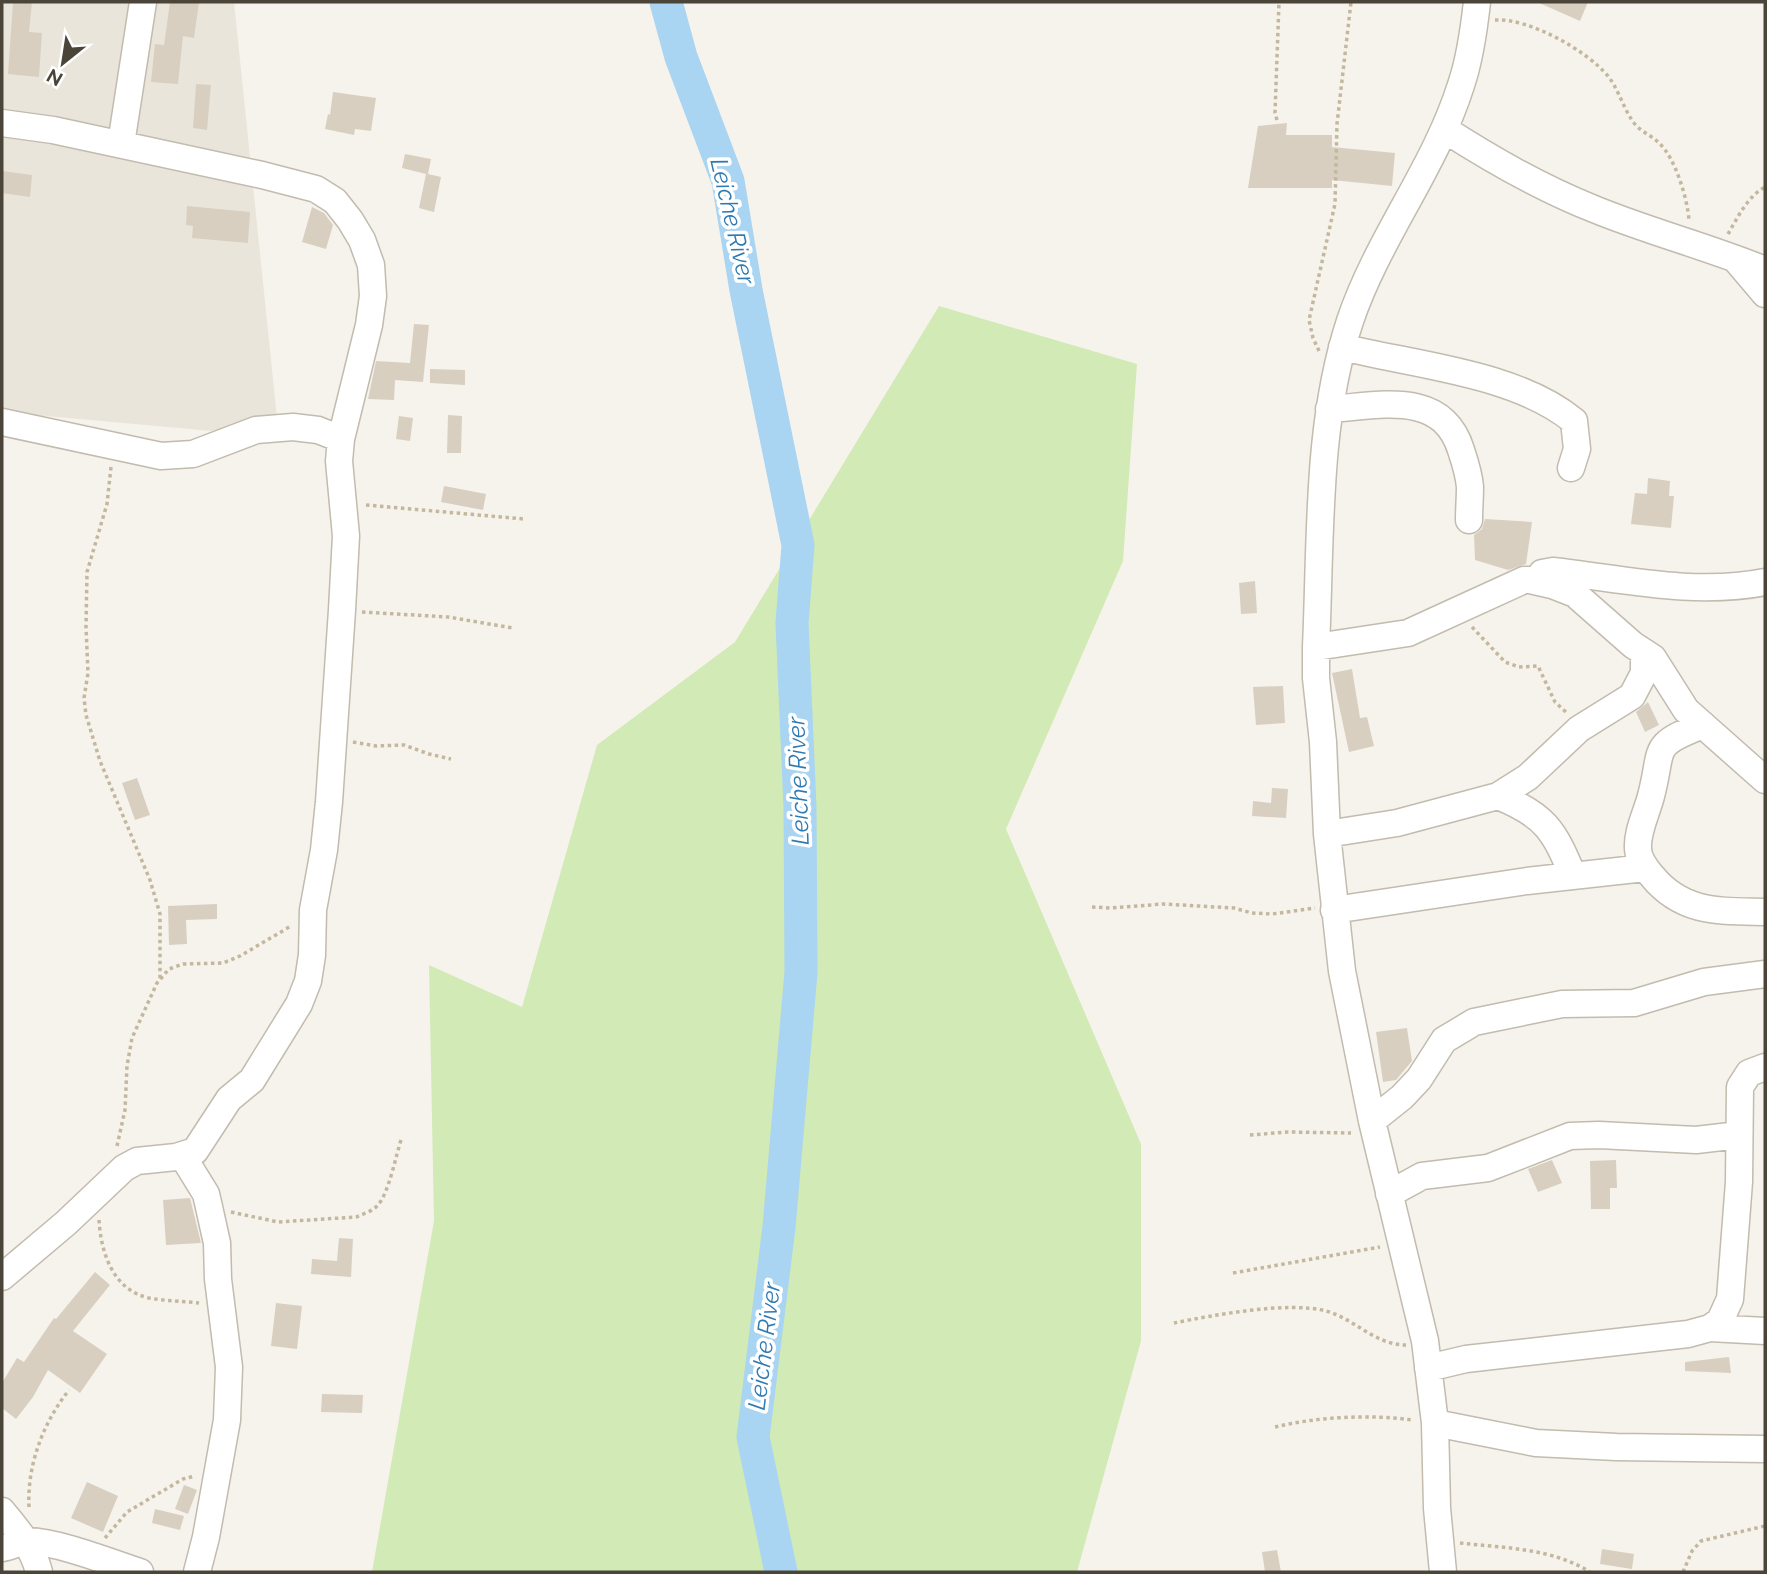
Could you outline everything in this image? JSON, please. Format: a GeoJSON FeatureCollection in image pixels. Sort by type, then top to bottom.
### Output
{"type":"FeatureCollection","features":[{"type":"Feature","properties":{"kind":"street"},"geometry":{"type":"LineString","coordinates":[[121,144],[143,2]]}},
{"type":"Feature","properties":{"kind":"street"},"geometry":{"type":"LineString","coordinates":[[1444,1572],[1437,1508],[1435,1423],[1425,1341],[1373,1124],[1342,971],[1327,834],[1316,647],[1329,410],[1342,347],[1372,265],[1444,129],[1462,85],[1476,12]]}},
{"type":"Feature","properties":{"kind":"street"},"geometry":{"type":"LineString","coordinates":[[2,123],[121,144],[316,189],[335,201],[362,240],[371,265],[373,296],[369,325],[341,439],[339,461],[346,536],[342,610],[324,850],[313,910],[309,981],[299,1003],[252,1080],[223,1107],[195,1151],[137,1161],[107,1183],[66,1223],[2,1277]]}},
{"type":"Feature","properties":{"kind":"street"},"geometry":{"type":"LineString","coordinates":[[1444,129],[1488,158],[1553,191],[1594,209],[1765,270]]}},
{"type":"Feature","properties":{"kind":"street"},"geometry":{"type":"LineString","coordinates":[[1726,254],[1765,294]]}},
{"type":"Feature","properties":{"kind":"street"},"geometry":{"type":"LineString","coordinates":[[1342,347],[1467,375],[1520,390],[1557,407],[1574,421],[1577,449],[1571,468]]}},
{"type":"Feature","properties":{"kind":"street"},"geometry":{"type":"LineString","coordinates":[[1329,410],[1407,405],[1439,414],[1450,425],[1467,468],[1470,486],[1469,520]]}},
{"type":"Feature","properties":{"kind":"street"},"geometry":{"type":"LineString","coordinates":[[2,422],[161,456],[193,454],[256,430],[293,427],[318,430],[341,439]]}},
{"type":"Feature","properties":{"kind":"street"},"geometry":{"type":"LineString","coordinates":[[1530,580],[1553,571],[1695,588],[1742,587],[1765,582]]}},
{"type":"Feature","properties":{"kind":"street"},"geometry":{"type":"LineString","coordinates":[[1316,647],[1408,633],[1524,580],[1564,589],[1575,594],[1653,658],[1686,709],[1765,780]]}},
{"type":"Feature","properties":{"kind":"street"},"geometry":{"type":"LineString","coordinates":[[1327,834],[1398,823],[1498,796],[1528,777],[1579,729],[1632,696],[1644,673],[1644,652]]}},
{"type":"Feature","properties":{"kind":"street"},"geometry":{"type":"LineString","coordinates":[[1703,725],[1674,736],[1660,752],[1637,851],[1645,868],[1658,884],[1692,905],[1712,911],[1765,912]]}},
{"type":"Feature","properties":{"kind":"street"},"geometry":{"type":"LineString","coordinates":[[1498,796],[1523,806],[1550,828],[1573,876]]}},
{"type":"Feature","properties":{"kind":"street"},"geometry":{"type":"LineString","coordinates":[[1334,906],[1645,868]]}},
{"type":"Feature","properties":{"kind":"street"},"geometry":{"type":"LineString","coordinates":[[1373,1124],[1419,1079],[1444,1040],[1474,1022],[1562,1003],[1634,1003],[1704,982],[1765,974]]}},
{"type":"Feature","properties":{"kind":"street"},"geometry":{"type":"LineString","coordinates":[[1710,1328],[1725,1314],[1730,1298],[1737,1230],[1740,1087],[1749,1073],[1765,1067]]}},
{"type":"Feature","properties":{"kind":"street"},"geometry":{"type":"LineString","coordinates":[[1390,1194],[1422,1176],[1488,1168],[1570,1136],[1696,1140],[1739,1135]]}},
{"type":"Feature","properties":{"kind":"street"},"geometry":{"type":"LineString","coordinates":[[182,1155],[206,1194],[209,1206],[217,1244],[221,1307],[228,1348],[229,1397],[218,1471],[197,1572]]}},
{"type":"Feature","properties":{"kind":"street"},"geometry":{"type":"LineString","coordinates":[[1428,1368],[1466,1359],[1688,1334],[1710,1328],[1765,1331]]}},
{"type":"Feature","properties":{"kind":"street"},"geometry":{"type":"LineString","coordinates":[[1435,1423],[1536,1443],[1765,1449]]}},
{"type":"Feature","properties":{"kind":"street"},"geometry":{"type":"LineString","coordinates":[[2,1511],[22,1544],[36,1557],[39,1572]]}},
{"type":"Feature","properties":{"kind":"street"},"geometry":{"type":"LineString","coordinates":[[22,1544],[56,1546],[140,1572]]}},
{"type":"Feature","properties":{"kind":"path"},"geometry":{"type":"LineString","coordinates":[[1277,120],[1275,113],[1279,2]]}},
{"type":"Feature","properties":{"kind":"path"},"geometry":{"type":"LineString","coordinates":[[1336,376],[1322,358],[1309,320],[1335,204],[1338,124],[1352,2]]}},
{"type":"Feature","properties":{"kind":"path"},"geometry":{"type":"LineString","coordinates":[[1476,12],[1535,27],[1570,47],[1609,77],[1634,122],[1659,143],[1672,160],[1689,217],[1689,241]]}},
{"type":"Feature","properties":{"kind":"path"},"geometry":{"type":"LineString","coordinates":[[1726,254],[1744,206],[1765,187]]}},
{"type":"Feature","properties":{"kind":"path"},"geometry":{"type":"LineString","coordinates":[[113,447],[107,504],[87,572],[89,673],[85,698],[86,715],[100,761],[150,880],[160,914],[160,979]]}},
{"type":"Feature","properties":{"kind":"path"},"geometry":{"type":"LineString","coordinates":[[344,503],[524,519]]}},
{"type":"Feature","properties":{"kind":"path"},"geometry":{"type":"LineString","coordinates":[[1458,609],[1486,645],[1505,662],[1519,667],[1538,666],[1555,702],[1571,716],[1579,729]]}},
{"type":"Feature","properties":{"kind":"path"},"geometry":{"type":"LineString","coordinates":[[342,610],[448,617],[513,628]]}},
{"type":"Feature","properties":{"kind":"path"},"geometry":{"type":"LineString","coordinates":[[334,737],[368,745],[404,745],[451,759]]}},
{"type":"Feature","properties":{"kind":"path"},"geometry":{"type":"LineString","coordinates":[[1092,907],[1171,904],[1234,908],[1252,913],[1272,914],[1334,906]]}},
{"type":"Feature","properties":{"kind":"path"},"geometry":{"type":"LineString","coordinates":[[221,1307],[146,1297],[116,1278],[105,1258],[99,1218],[125,1110],[127,1066],[132,1038],[150,994],[169,969],[183,964],[223,963],[240,956],[313,910]]}},
{"type":"Feature","properties":{"kind":"path"},"geometry":{"type":"LineString","coordinates":[[1250,1135],[1364,1131],[1373,1124]]}},
{"type":"Feature","properties":{"kind":"path"},"geometry":{"type":"LineString","coordinates":[[209,1206],[250,1218],[278,1222],[356,1217],[368,1213],[379,1205],[402,1137]]}},
{"type":"Feature","properties":{"kind":"path"},"geometry":{"type":"LineString","coordinates":[[1233,1273],[1402,1244]]}},
{"type":"Feature","properties":{"kind":"path"},"geometry":{"type":"LineString","coordinates":[[1174,1323],[1260,1310],[1312,1309],[1342,1317],[1384,1342],[1410,1345],[1425,1341]]}},
{"type":"Feature","properties":{"kind":"path"},"geometry":{"type":"LineString","coordinates":[[22,1544],[30,1525],[30,1474],[36,1451],[47,1426],[69,1390]]}},
{"type":"Feature","properties":{"kind":"path"},"geometry":{"type":"LineString","coordinates":[[1275,1427],[1296,1422],[1345,1418],[1401,1418],[1435,1423]]}},
{"type":"Feature","properties":{"kind":"path"},"geometry":{"type":"LineString","coordinates":[[92,1557],[127,1513],[183,1479],[218,1471]]}},
{"type":"Feature","properties":{"kind":"path"},"geometry":{"type":"LineString","coordinates":[[1683,1572],[1692,1551],[1700,1541],[1765,1527]]}},
{"type":"Feature","properties":{"kind":"path"},"geometry":{"type":"LineString","coordinates":[[1441,1541],[1543,1553],[1577,1564],[1590,1572]]}},
{"type":"Feature","properties":{"kind":"shaded area"},"geometry":{"type":"Polygon","coordinates":[[[2,2],[234,2],[279,437],[2,412],[2,2]]]}},
{"type":"Feature","properties":{"kind":"green space"},"geometry":{"type":"Polygon","coordinates":[[[939,306],[1137,364],[1123,561],[1006,829],[1141,1144],[1141,1341],[1077,1572],[372,1572],[434,1221],[429,965],[522,1007],[597,745],[735,642],[939,306]]]}},
{"type":"Feature","properties":{"kind":"building"},"geometry":{"type":"Polygon","coordinates":[[[13,2],[32,2],[29,32],[42,33],[39,77],[8,74],[13,2]]]}},
{"type":"Feature","properties":{"kind":"building"},"geometry":{"type":"Polygon","coordinates":[[[170,2],[199,2],[194,38],[183,36],[178,84],[151,82],[155,44],[164,45],[170,2]]]}},
{"type":"Feature","properties":{"kind":"building"},"geometry":{"type":"Polygon","coordinates":[[[1537,2],[1588,2],[1580,21],[1537,2]]]}},
{"type":"Feature","properties":{"kind":"building"},"geometry":{"type":"Polygon","coordinates":[[[196,84],[211,85],[207,130],[193,128],[196,84]]]}},
{"type":"Feature","properties":{"kind":"building"},"geometry":{"type":"Polygon","coordinates":[[[333,92],[376,98],[371,131],[355,129],[354,135],[325,129],[333,92]]]}},
{"type":"Feature","properties":{"kind":"building"},"geometry":{"type":"Polygon","coordinates":[[[1287,123],[1286,135],[1332,135],[1332,147],[1395,153],[1392,186],[1332,180],[1332,188],[1248,188],[1258,126],[1287,123]]]}},
{"type":"Feature","properties":{"kind":"building"},"geometry":{"type":"Polygon","coordinates":[[[405,154],[431,159],[428,174],[441,177],[434,212],[419,208],[426,174],[402,168],[405,154]]]}},
{"type":"Feature","properties":{"kind":"building"},"geometry":{"type":"Polygon","coordinates":[[[2,171],[32,175],[30,197],[2,193],[2,171]]]}},
{"type":"Feature","properties":{"kind":"building"},"geometry":{"type":"Polygon","coordinates":[[[187,206],[250,212],[248,243],[192,238],[193,226],[186,225],[187,206]]]}},
{"type":"Feature","properties":{"kind":"building"},"geometry":{"type":"Polygon","coordinates":[[[312,207],[324,213],[333,225],[326,249],[302,242],[312,207]]]}},
{"type":"Feature","properties":{"kind":"building"},"geometry":{"type":"Polygon","coordinates":[[[414,324],[429,325],[423,382],[395,380],[394,400],[368,399],[376,361],[410,363],[414,324]]]}},
{"type":"Feature","properties":{"kind":"building"},"geometry":{"type":"Polygon","coordinates":[[[430,369],[465,370],[465,385],[430,383],[430,369]]]}},
{"type":"Feature","properties":{"kind":"building"},"geometry":{"type":"Polygon","coordinates":[[[448,415],[462,416],[461,453],[447,453],[448,415]]]}},
{"type":"Feature","properties":{"kind":"building"},"geometry":{"type":"Polygon","coordinates":[[[399,416],[413,418],[410,441],[396,439],[399,416]]]}},
{"type":"Feature","properties":{"kind":"building"},"geometry":{"type":"Polygon","coordinates":[[[1648,478],[1670,481],[1669,496],[1674,496],[1671,528],[1631,524],[1635,493],[1647,494],[1648,478]]]}},
{"type":"Feature","properties":{"kind":"building"},"geometry":{"type":"Polygon","coordinates":[[[444,486],[486,494],[483,510],[441,502],[444,486]]]}},
{"type":"Feature","properties":{"kind":"building"},"geometry":{"type":"Polygon","coordinates":[[[1485,519],[1532,522],[1526,564],[1508,570],[1475,560],[1474,535],[1482,529],[1485,519]]]}},
{"type":"Feature","properties":{"kind":"building"},"geometry":{"type":"Polygon","coordinates":[[[1255,581],[1257,613],[1241,614],[1239,583],[1255,581]]]}},
{"type":"Feature","properties":{"kind":"building"},"geometry":{"type":"Polygon","coordinates":[[[1352,669],[1360,718],[1367,717],[1374,746],[1349,752],[1332,673],[1352,669]]]}},
{"type":"Feature","properties":{"kind":"building"},"geometry":{"type":"Polygon","coordinates":[[[1283,686],[1285,723],[1256,725],[1253,687],[1283,686]]]}},
{"type":"Feature","properties":{"kind":"building"},"geometry":{"type":"Polygon","coordinates":[[[1648,702],[1659,725],[1645,732],[1636,712],[1648,702]]]}},
{"type":"Feature","properties":{"kind":"building"},"geometry":{"type":"Polygon","coordinates":[[[137,778],[150,815],[135,820],[122,783],[137,778]]]}},
{"type":"Feature","properties":{"kind":"building"},"geometry":{"type":"Polygon","coordinates":[[[1272,788],[1288,789],[1286,818],[1252,816],[1253,801],[1271,803],[1272,788]]]}},
{"type":"Feature","properties":{"kind":"building"},"geometry":{"type":"Polygon","coordinates":[[[217,904],[217,919],[186,920],[187,944],[169,945],[168,906],[217,904]]]}},
{"type":"Feature","properties":{"kind":"building"},"geometry":{"type":"Polygon","coordinates":[[[1407,1028],[1412,1061],[1396,1080],[1383,1082],[1376,1032],[1407,1028]]]}},
{"type":"Feature","properties":{"kind":"building"},"geometry":{"type":"Polygon","coordinates":[[[1552,1160],[1562,1183],[1538,1192],[1528,1169],[1552,1160]]]}},
{"type":"Feature","properties":{"kind":"building"},"geometry":{"type":"Polygon","coordinates":[[[1616,1160],[1617,1188],[1610,1188],[1610,1209],[1591,1209],[1590,1161],[1616,1160]]]}},
{"type":"Feature","properties":{"kind":"building"},"geometry":{"type":"Polygon","coordinates":[[[190,1198],[201,1243],[166,1245],[163,1200],[190,1198]]]}},
{"type":"Feature","properties":{"kind":"building"},"geometry":{"type":"Polygon","coordinates":[[[339,1238],[353,1239],[351,1277],[311,1274],[312,1259],[337,1261],[339,1238]]]}},
{"type":"Feature","properties":{"kind":"building"},"geometry":{"type":"Polygon","coordinates":[[[95,1272],[110,1285],[73,1331],[107,1354],[80,1393],[48,1370],[33,1397],[16,1419],[2,1408],[2,1383],[17,1358],[24,1362],[54,1318],[56,1319],[95,1272]]]}},
{"type":"Feature","properties":{"kind":"building"},"geometry":{"type":"Polygon","coordinates":[[[276,1303],[302,1306],[297,1349],[271,1346],[276,1303]]]}},
{"type":"Feature","properties":{"kind":"building"},"geometry":{"type":"Polygon","coordinates":[[[1729,1357],[1731,1373],[1685,1371],[1685,1362],[1729,1357]]]}},
{"type":"Feature","properties":{"kind":"building"},"geometry":{"type":"Polygon","coordinates":[[[322,1394],[363,1395],[362,1413],[321,1412],[322,1394]]]}},
{"type":"Feature","properties":{"kind":"building"},"geometry":{"type":"Polygon","coordinates":[[[87,1482],[118,1496],[103,1532],[71,1518],[87,1482]]]}},
{"type":"Feature","properties":{"kind":"building"},"geometry":{"type":"Polygon","coordinates":[[[184,1485],[197,1490],[188,1514],[175,1509],[184,1485]]]}},
{"type":"Feature","properties":{"kind":"building"},"geometry":{"type":"Polygon","coordinates":[[[155,1509],[184,1516],[180,1530],[152,1523],[155,1509]]]}},
{"type":"Feature","properties":{"kind":"building"},"geometry":{"type":"Polygon","coordinates":[[[1602,1549],[1634,1554],[1632,1569],[1600,1564],[1602,1549]]]}},
{"type":"Feature","properties":{"kind":"building"},"geometry":{"type":"Polygon","coordinates":[[[1277,1550],[1281,1572],[1265,1572],[1262,1552],[1277,1550]]]}},
{"type":"Feature","properties":{"kind":"waterway","name":"Leiche River"},"geometry":{"type":"LineString","coordinates":[[666,2],[681,57],[728,181],[746,290],[798,545],[792,623],[800,807],[801,972],[779,1227],[753,1437],[781,1572]]}}]}
